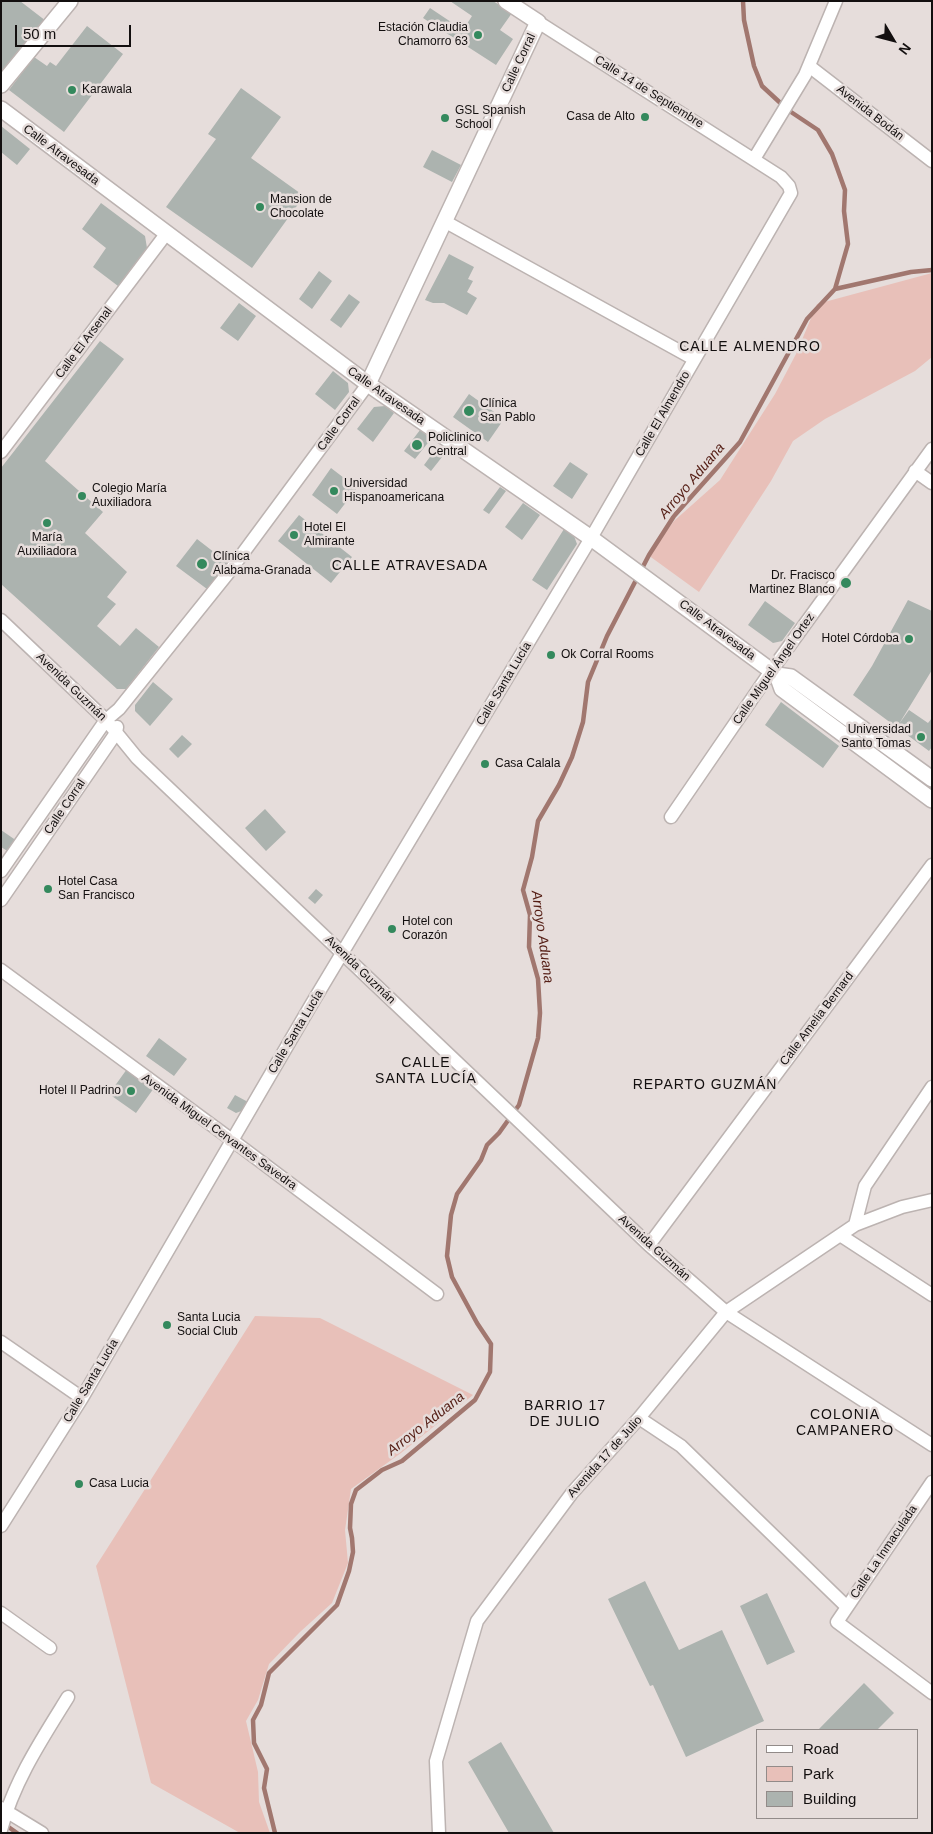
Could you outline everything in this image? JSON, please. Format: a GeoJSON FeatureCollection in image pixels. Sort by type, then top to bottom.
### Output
{"type":"FeatureCollection","features":[{"type":"Feature","properties":{"kind":"street"},"geometry":{"type":"LineString","coordinates":[[1,85],[70,1]]}},
{"type":"Feature","properties":{"kind":"street","name":"Calle 14 de Septiembre"},"geometry":{"type":"LineString","coordinates":[[506,1],[781,176],[789,186]]}},
{"type":"Feature","properties":{"kind":"street"},"geometry":{"type":"LineString","coordinates":[[754,159],[807,70],[836,1]]}},
{"type":"Feature","properties":{"kind":"street","name":"Calle Corral"},"geometry":{"type":"LineString","coordinates":[[1,871],[106,720],[120,709],[229,572],[368,384],[538,22]]}},
{"type":"Feature","properties":{"kind":"street","name":"Avenida Bodán"},"geometry":{"type":"LineString","coordinates":[[807,70],[932,161]]}},
{"type":"Feature","properties":{"kind":"street","name":"Calle Atravesada"},"geometry":{"type":"LineString","coordinates":[[1,109],[368,384],[591,538],[774,673],[791,677],[932,779]]}},
{"type":"Feature","properties":{"kind":"street","name":"Calle El Almendro"},"geometry":{"type":"LineString","coordinates":[[591,538],[791,194],[789,186]]}},
{"type":"Feature","properties":{"kind":"street"},"geometry":{"type":"LineString","coordinates":[[444,221],[694,359]]}},
{"type":"Feature","properties":{"kind":"street","name":"Calle El Arsenal"},"geometry":{"type":"LineString","coordinates":[[1,452],[166,234]]}},
{"type":"Feature","properties":{"kind":"street","name":"Calle Miguel Ángel Ortez"},"geometry":{"type":"LineString","coordinates":[[671,817],[915,470],[932,449]]}},
{"type":"Feature","properties":{"kind":"street"},"geometry":{"type":"LineString","coordinates":[[915,470],[932,483]]}},
{"type":"Feature","properties":{"kind":"street","name":"Calle Santa Lucía"},"geometry":{"type":"LineString","coordinates":[[1,1526],[82,1398],[342,954],[591,538]]}},
{"type":"Feature","properties":{"kind":"street","name":"Avenida Guzmán"},"geometry":{"type":"LineString","coordinates":[[1,620],[106,720],[137,758],[649,1245],[726,1312],[932,1445]]}},
{"type":"Feature","properties":{"kind":"street","name":"Calle Atravesada"},"geometry":{"type":"LineString","coordinates":[[774,673],[782,690],[932,800]]}},
{"type":"Feature","properties":{"kind":"street","name":"Calle Corral"},"geometry":{"type":"LineString","coordinates":[[1,900],[116,733],[120,709]]}},
{"type":"Feature","properties":{"kind":"street"},"geometry":{"type":"LineString","coordinates":[[864,750],[873,737]]}},
{"type":"Feature","properties":{"kind":"street","name":"Calle Amelia Bernard"},"geometry":{"type":"LineString","coordinates":[[649,1245],[932,865]]}},
{"type":"Feature","properties":{"kind":"street","name":"Avenida Miguel Cervantes Savedra"},"geometry":{"type":"LineString","coordinates":[[1,970],[437,1294]]}},
{"type":"Feature","properties":{"kind":"street"},"geometry":{"type":"LineString","coordinates":[[855,1225],[865,1186],[932,1087]]}},
{"type":"Feature","properties":{"kind":"street","name":"Avenida 17 de Julio"},"geometry":{"type":"LineString","coordinates":[[439,1833],[436,1761],[476,1620],[572,1492],[639,1418],[726,1312],[855,1225],[902,1206],[932,1200]]}},
{"type":"Feature","properties":{"kind":"street"},"geometry":{"type":"LineString","coordinates":[[840,1235],[932,1295]]}},
{"type":"Feature","properties":{"kind":"street"},"geometry":{"type":"LineString","coordinates":[[1,1342],[82,1398]]}},
{"type":"Feature","properties":{"kind":"street"},"geometry":{"type":"LineString","coordinates":[[639,1418],[681,1446],[847,1607]]}},
{"type":"Feature","properties":{"kind":"street","name":"Calle La Inmaculada"},"geometry":{"type":"LineString","coordinates":[[932,1482],[837,1622],[932,1693]]}},
{"type":"Feature","properties":{"kind":"street"},"geometry":{"type":"LineString","coordinates":[[1,1613],[50,1648]]}},
{"type":"Feature","properties":{"kind":"street"},"geometry":{"type":"LineString","coordinates":[[1,1830],[4,1810],[24,1770],[68,1696]]}},
{"type":"Feature","properties":{"kind":"street"},"geometry":{"type":"LineString","coordinates":[[4,1810],[42,1833]]}},
{"type":"Feature","properties":{"kind":"green space"},"geometry":{"type":"Polygon","coordinates":[[[932,273],[932,357],[915,371],[825,419],[793,441],[771,481],[699,592],[648,555],[674,521],[720,480],[775,394],[796,354],[817,304],[932,273]]]}},
{"type":"Feature","properties":{"kind":"green space"},"geometry":{"type":"Polygon","coordinates":[[[255,1316],[320,1318],[473,1395],[401,1453],[351,1489],[345,1530],[348,1563],[332,1603],[269,1664],[258,1700],[246,1721],[258,1772],[259,1802],[270,1833],[240,1833],[151,1783],[96,1566],[255,1316]]]}},
{"type":"Feature","properties":{"kind":"building"},"geometry":{"type":"Polygon","coordinates":[[[1,1],[20,1],[46,21],[1,80],[1,1]]]}},
{"type":"Feature","properties":{"kind":"building","name":"Estación Claudia Chamorro 63"},"geometry":{"type":"Polygon","coordinates":[[[450,1],[493,1],[512,13],[500,30],[513,39],[496,65],[423,18],[430,8],[463,30],[472,16],[450,1]]]}},
{"type":"Feature","properties":{"kind":"building","name":"Karawala"},"geometry":{"type":"Polygon","coordinates":[[[87,26],[123,54],[64,132],[9,90],[34,57],[47,66],[50,62],[56,66],[87,26]]]}},
{"type":"Feature","properties":{"kind":"building"},"geometry":{"type":"Polygon","coordinates":[[[241,88],[281,117],[251,158],[304,196],[252,268],[166,207],[216,139],[208,134],[241,88]]]}},
{"type":"Feature","properties":{"kind":"building"},"geometry":{"type":"Polygon","coordinates":[[[1,126],[30,149],[17,165],[1,152],[1,126]]]}},
{"type":"Feature","properties":{"kind":"building"},"geometry":{"type":"Polygon","coordinates":[[[432,150],[461,165],[452,182],[423,167],[432,150]]]}},
{"type":"Feature","properties":{"kind":"building"},"geometry":{"type":"Polygon","coordinates":[[[101,203],[145,236],[147,248],[118,286],[93,267],[106,248],[82,229],[101,203]]]}},
{"type":"Feature","properties":{"kind":"building"},"geometry":{"type":"Polygon","coordinates":[[[449,254],[474,267],[468,279],[473,281],[467,292],[477,298],[467,315],[444,303],[433,303],[425,300],[449,254]]]}},
{"type":"Feature","properties":{"kind":"building"},"geometry":{"type":"Polygon","coordinates":[[[319,271],[332,281],[312,309],[299,299],[319,271]]]}},
{"type":"Feature","properties":{"kind":"building"},"geometry":{"type":"Polygon","coordinates":[[[349,294],[360,302],[341,328],[330,320],[349,294]]]}},
{"type":"Feature","properties":{"kind":"building"},"geometry":{"type":"Polygon","coordinates":[[[239,303],[256,316],[238,341],[220,328],[239,303]]]}},
{"type":"Feature","properties":{"kind":"building","name":"María Auxiliadora"},"geometry":{"type":"Polygon","coordinates":[[[100,341],[124,359],[45,461],[103,512],[85,533],[127,572],[107,597],[116,604],[97,626],[120,646],[136,628],[159,647],[126,689],[117,689],[1,584],[1,468],[100,341]]]}},
{"type":"Feature","properties":{"kind":"building"},"geometry":{"type":"Polygon","coordinates":[[[333,371],[348,383],[349,392],[335,410],[315,394],[333,371]]]}},
{"type":"Feature","properties":{"kind":"building"},"geometry":{"type":"Polygon","coordinates":[[[469,394],[504,419],[488,442],[453,417],[469,394]]]}},
{"type":"Feature","properties":{"kind":"building"},"geometry":{"type":"Polygon","coordinates":[[[385,406],[394,413],[373,442],[357,429],[374,407],[385,406]]]}},
{"type":"Feature","properties":{"kind":"building","name":"Policlinico Central"},"geometry":{"type":"Polygon","coordinates":[[[420,430],[431,439],[415,459],[404,451],[420,430]]]}},
{"type":"Feature","properties":{"kind":"building"},"geometry":{"type":"Polygon","coordinates":[[[438,446],[446,452],[431,471],[424,465],[438,446]]]}},
{"type":"Feature","properties":{"kind":"building"},"geometry":{"type":"Polygon","coordinates":[[[570,462],[588,474],[572,499],[553,486],[570,462]]]}},
{"type":"Feature","properties":{"kind":"building","name":"Universidad Hispanoamericana"},"geometry":{"type":"Polygon","coordinates":[[[331,468],[357,488],[337,514],[312,495],[331,468]]]}},
{"type":"Feature","properties":{"kind":"building"},"geometry":{"type":"Polygon","coordinates":[[[500,487],[506,491],[489,514],[483,510],[500,487]]]}},
{"type":"Feature","properties":{"kind":"building"},"geometry":{"type":"Polygon","coordinates":[[[523,503],[540,515],[522,540],[505,527],[523,503]]]}},
{"type":"Feature","properties":{"kind":"building"},"geometry":{"type":"Polygon","coordinates":[[[299,515],[352,557],[331,583],[278,541],[299,515]]]}},
{"type":"Feature","properties":{"kind":"building"},"geometry":{"type":"Polygon","coordinates":[[[564,529],[574,536],[577,544],[547,590],[532,580],[564,529]]]}},
{"type":"Feature","properties":{"kind":"building","name":"Clínica Alabama-Granada"},"geometry":{"type":"Polygon","coordinates":[[[197,539],[228,563],[207,589],[176,566],[197,539]]]}},
{"type":"Feature","properties":{"kind":"building","name":"Hotel Córdoba"},"geometry":{"type":"Polygon","coordinates":[[[908,600],[932,611],[932,670],[899,724],[909,710],[928,723],[932,718],[932,747],[929,751],[853,695],[872,666],[908,600]]]}},
{"type":"Feature","properties":{"kind":"building"},"geometry":{"type":"Polygon","coordinates":[[[765,601],[795,623],[782,641],[773,643],[748,625],[765,601]]]}},
{"type":"Feature","properties":{"kind":"building"},"geometry":{"type":"Polygon","coordinates":[[[153,682],[173,699],[150,726],[135,711],[135,705],[153,682]]]}},
{"type":"Feature","properties":{"kind":"building"},"geometry":{"type":"Polygon","coordinates":[[[781,702],[839,746],[823,768],[765,725],[781,702]]]}},
{"type":"Feature","properties":{"kind":"building"},"geometry":{"type":"Polygon","coordinates":[[[182,735],[192,744],[178,758],[169,749],[182,735]]]}},
{"type":"Feature","properties":{"kind":"building"},"geometry":{"type":"Polygon","coordinates":[[[265,809],[286,832],[266,851],[245,828],[265,809]]]}},
{"type":"Feature","properties":{"kind":"building"},"geometry":{"type":"Polygon","coordinates":[[[1,830],[17,841],[9,852],[1,847],[1,830]]]}},
{"type":"Feature","properties":{"kind":"building"},"geometry":{"type":"Polygon","coordinates":[[[316,889],[323,895],[315,904],[308,898],[316,889]]]}},
{"type":"Feature","properties":{"kind":"building"},"geometry":{"type":"Polygon","coordinates":[[[159,1038],[187,1059],[174,1076],[146,1056],[159,1038]]]}},
{"type":"Feature","properties":{"kind":"building","name":"Hotel Il Padrino"},"geometry":{"type":"Polygon","coordinates":[[[127,1069],[154,1088],[136,1113],[109,1094],[127,1069]]]}},
{"type":"Feature","properties":{"kind":"building"},"geometry":{"type":"Polygon","coordinates":[[[235,1095],[248,1102],[244,1110],[236,1113],[227,1108],[235,1095]]]}},
{"type":"Feature","properties":{"kind":"building"},"geometry":{"type":"Polygon","coordinates":[[[645,1581],[679,1650],[722,1630],[764,1721],[686,1757],[653,1685],[650,1686],[608,1599],[645,1581]]]}},
{"type":"Feature","properties":{"kind":"building"},"geometry":{"type":"Polygon","coordinates":[[[767,1593],[795,1652],[767,1665],[740,1606],[767,1593]]]}},
{"type":"Feature","properties":{"kind":"building"},"geometry":{"type":"Polygon","coordinates":[[[864,1683],[894,1713],[878,1729],[819,1729],[864,1683]]]}},
{"type":"Feature","properties":{"kind":"building"},"geometry":{"type":"Polygon","coordinates":[[[501,1742],[554,1833],[509,1833],[468,1762],[501,1742]]]}},
{"type":"Feature","properties":{"kind":"waterway","name":"Arroyo Aduana"},"geometry":{"type":"LineString","coordinates":[[275,1833],[264,1788],[267,1769],[254,1743],[253,1720],[261,1705],[269,1673],[337,1605],[349,1571],[353,1552],[350,1528],[351,1504],[356,1490],[382,1470],[402,1461],[475,1400],[490,1372],[491,1344],[477,1323],[452,1277],[447,1256],[451,1215],[457,1194],[481,1160],[487,1145],[499,1133],[519,1105],[538,1038],[540,1013],[538,979],[529,947],[530,915],[523,890],[532,857],[538,821],[559,785],[572,757],[583,722],[588,682],[607,636],[649,555],[674,516],[740,442],[807,319],[835,289],[848,244],[844,211],[845,190],[832,154],[818,130],[788,110],[762,86],[754,66],[744,20],[743,1]]}},
{"type":"Feature","properties":{"kind":"waterway"},"geometry":{"type":"LineString","coordinates":[[835,289],[911,272],[932,270]]}},
{"type":"Feature","properties":{"kind":"waterway"},"geometry":{"type":"LineString","coordinates":[[7,1826],[17,1833]]}},
{"type":"Feature","properties":{"kind":"place","name":"Estación Claudia Chamorro 63"},"geometry":{"type":"Point","coordinates":[478,35]}},
{"type":"Feature","properties":{"kind":"place","name":"Karawala"},"geometry":{"type":"Point","coordinates":[72,90]}},
{"type":"Feature","properties":{"kind":"place","name":"Casa de Alto"},"geometry":{"type":"Point","coordinates":[645,117]}},
{"type":"Feature","properties":{"kind":"place","name":"GSL Spanish School"},"geometry":{"type":"Point","coordinates":[445,118]}},
{"type":"Feature","properties":{"kind":"place","name":"Mansion de Chocolate"},"geometry":{"type":"Point","coordinates":[260,207]}},
{"type":"Feature","properties":{"kind":"place","name":"Clínica San Pablo"},"geometry":{"type":"Point","coordinates":[469,411]}},
{"type":"Feature","properties":{"kind":"place","name":"Policlinico Central"},"geometry":{"type":"Point","coordinates":[417,445]}},
{"type":"Feature","properties":{"kind":"place","name":"Universidad Hispanoamericana"},"geometry":{"type":"Point","coordinates":[334,491]}},
{"type":"Feature","properties":{"kind":"place","name":"Colegio María Auxiliadora"},"geometry":{"type":"Point","coordinates":[82,496]}},
{"type":"Feature","properties":{"kind":"place","name":"María Auxiliadora"},"geometry":{"type":"Point","coordinates":[47,523]}},
{"type":"Feature","properties":{"kind":"place","name":"Hotel El Almirante"},"geometry":{"type":"Point","coordinates":[294,535]}},
{"type":"Feature","properties":{"kind":"place","name":"Clínica Alabama-Granada"},"geometry":{"type":"Point","coordinates":[202,564]}},
{"type":"Feature","properties":{"kind":"place","name":"Dr. Fracisco Martinez Blanco"},"geometry":{"type":"Point","coordinates":[846,583]}},
{"type":"Feature","properties":{"kind":"place","name":"Hotel Córdoba"},"geometry":{"type":"Point","coordinates":[909,639]}},
{"type":"Feature","properties":{"kind":"place","name":"Ok Corral Rooms"},"geometry":{"type":"Point","coordinates":[551,655]}},
{"type":"Feature","properties":{"kind":"place","name":"Universidad Santo Tomas"},"geometry":{"type":"Point","coordinates":[921,737]}},
{"type":"Feature","properties":{"kind":"place","name":"Casa Calala"},"geometry":{"type":"Point","coordinates":[485,764]}},
{"type":"Feature","properties":{"kind":"place","name":"Hotel Casa San Francisco"},"geometry":{"type":"Point","coordinates":[48,889]}},
{"type":"Feature","properties":{"kind":"place","name":"Hotel con Corazón"},"geometry":{"type":"Point","coordinates":[392,929]}},
{"type":"Feature","properties":{"kind":"place","name":"Hotel Il Padrino"},"geometry":{"type":"Point","coordinates":[131,1091]}},
{"type":"Feature","properties":{"kind":"place","name":"Santa Lucia Social Club"},"geometry":{"type":"Point","coordinates":[167,1325]}},
{"type":"Feature","properties":{"kind":"place","name":"Casa Lucia"},"geometry":{"type":"Point","coordinates":[79,1484]}},
{"type":"Feature","properties":{"kind":"district","name":"CALLE ALMENDRO"},"geometry":{"type":"Point","coordinates":[750,347]}},
{"type":"Feature","properties":{"kind":"district","name":"CALLE ATRAVESADA"},"geometry":{"type":"Point","coordinates":[410,566]}},
{"type":"Feature","properties":{"kind":"district","name":"CALLE SANTA LUCÍA"},"geometry":{"type":"Point","coordinates":[426,1072]}},
{"type":"Feature","properties":{"kind":"district","name":"REPARTO GUZMÁN"},"geometry":{"type":"Point","coordinates":[705,1085]}},
{"type":"Feature","properties":{"kind":"district","name":"BARRIO 17 DE JULIO"},"geometry":{"type":"Point","coordinates":[565,1414]}},
{"type":"Feature","properties":{"kind":"district","name":"COLONIA CAMPANERO"},"geometry":{"type":"Point","coordinates":[845,1424]}}]}
